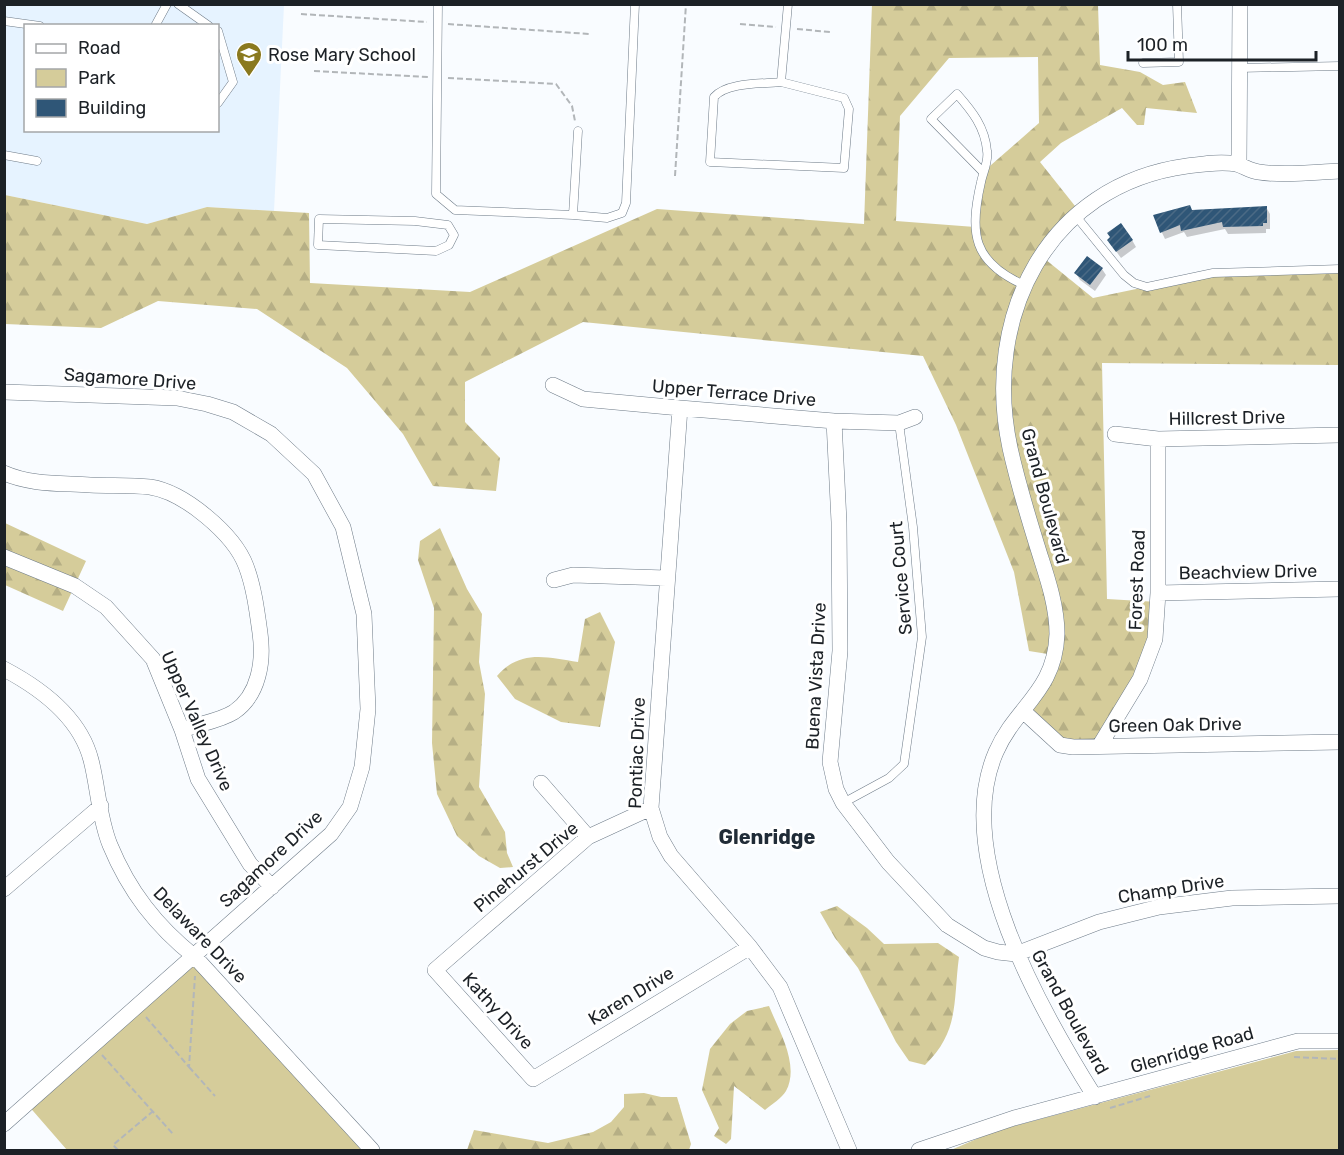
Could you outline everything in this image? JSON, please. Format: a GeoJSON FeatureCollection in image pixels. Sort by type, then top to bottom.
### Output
{"type":"FeatureCollection","features":[{"type":"Feature","properties":{"kind":"street"},"geometry":{"type":"LineString","coordinates":[[1239,164],[1240,4]]}},
{"type":"Feature","properties":{"kind":"street","name":"Grand Boulevard"},"geometry":{"type":"LineString","coordinates":[[1095,1097],[1057,1035],[1016,954],[988,852],[984,823],[984,794],[998,748],[1023,711],[1038,695],[1047,678],[1057,635],[1052,600],[1021,492],[1006,418],[1004,386],[1014,314],[1024,285],[1040,255],[1075,215],[1100,195],[1147,173],[1189,165],[1239,164],[1262,173],[1340,171]]}},
{"type":"Feature","properties":{"kind":"street","name":"Upper Terrace Drive"},"geometry":{"type":"LineString","coordinates":[[553,385],[583,399],[680,408],[834,421],[899,423],[915,417]]}},
{"type":"Feature","properties":{"kind":"street","name":"Sagamore Drive"},"geometry":{"type":"LineString","coordinates":[[4,392],[177,398],[233,412],[271,434],[314,474],[343,527],[364,614],[368,709],[362,767],[350,807],[331,834],[4,1124]]}},
{"type":"Feature","properties":{"kind":"street","name":"Pontiac Drive"},"geometry":{"type":"LineString","coordinates":[[680,408],[651,808],[660,837],[671,856],[750,947],[780,987],[849,1150]]}},
{"type":"Feature","properties":{"kind":"street","name":"Buena Vista Drive"},"geometry":{"type":"LineString","coordinates":[[834,421],[839,522],[840,651],[830,762],[836,789],[843,802],[888,862],[947,925],[984,948],[1016,954]]}},
{"type":"Feature","properties":{"kind":"street","name":"Hillcrest Drive"},"geometry":{"type":"LineString","coordinates":[[1115,434],[1158,439],[1340,435]]}},
{"type":"Feature","properties":{"kind":"street","name":"Forest Road"},"geometry":{"type":"LineString","coordinates":[[1100,745],[1140,679],[1155,639],[1158,593],[1158,439]]}},
{"type":"Feature","properties":{"kind":"street"},"geometry":{"type":"LineString","coordinates":[[4,473],[31,482],[152,488],[191,505],[210,519],[246,564],[260,636],[259,676],[247,699],[233,712],[182,730]]}},
{"type":"Feature","properties":{"kind":"street","name":"Upper Valley Drive"},"geometry":{"type":"LineString","coordinates":[[4,557],[75,586],[106,606],[153,659],[182,730],[198,779],[250,864],[272,887]]}},
{"type":"Feature","properties":{"kind":"street"},"geometry":{"type":"LineString","coordinates":[[554,580],[573,575],[666,578]]}},
{"type":"Feature","properties":{"kind":"street","name":"Beachview Drive"},"geometry":{"type":"LineString","coordinates":[[1158,593],[1340,589]]}},
{"type":"Feature","properties":{"kind":"street","name":"Delaware Drive"},"geometry":{"type":"LineString","coordinates":[[4,669],[36,686],[55,702],[75,729],[90,756],[110,844],[140,904],[165,932],[195,957],[372,1150]]}},
{"type":"Feature","properties":{"kind":"street","name":"Green Oak Drive"},"geometry":{"type":"LineString","coordinates":[[1023,711],[1060,745],[1073,747],[1340,742]]}},
{"type":"Feature","properties":{"kind":"street"},"geometry":{"type":"LineString","coordinates":[[541,783],[588,837]]}},
{"type":"Feature","properties":{"kind":"street"},"geometry":{"type":"LineString","coordinates":[[4,889],[100,806]]}},
{"type":"Feature","properties":{"kind":"street","name":"Pinehurst Drive"},"geometry":{"type":"LineString","coordinates":[[435,970],[588,837],[651,808]]}},
{"type":"Feature","properties":{"kind":"street","name":"Champ Drive"},"geometry":{"type":"LineString","coordinates":[[1016,954],[1099,922],[1159,907],[1232,898],[1340,896]]}},
{"type":"Feature","properties":{"kind":"street","name":"Karen Drive"},"geometry":{"type":"LineString","coordinates":[[533,1079],[750,947]]}},
{"type":"Feature","properties":{"kind":"street","name":"Kathy Drive"},"geometry":{"type":"LineString","coordinates":[[435,970],[533,1079]]}},
{"type":"Feature","properties":{"kind":"street","name":"Glenridge Road"},"geometry":{"type":"LineString","coordinates":[[919,1150],[1014,1118],[1298,1041],[1340,1041]]}},
{"type":"Feature","properties":{"kind":"lane"},"geometry":{"type":"LineString","coordinates":[[156,24],[167,4]]}},
{"type":"Feature","properties":{"kind":"lane"},"geometry":{"type":"LineString","coordinates":[[178,4],[206,24]]}},
{"type":"Feature","properties":{"kind":"lane"},"geometry":{"type":"LineString","coordinates":[[438,4],[436,194],[455,210],[573,214],[607,218],[622,213],[626,203],[635,4]]}},
{"type":"Feature","properties":{"kind":"lane"},"geometry":{"type":"LineString","coordinates":[[781,82],[788,4]]}},
{"type":"Feature","properties":{"kind":"lane"},"geometry":{"type":"LineString","coordinates":[[1143,63],[1179,62],[1177,4]]}},
{"type":"Feature","properties":{"kind":"lane"},"geometry":{"type":"LineString","coordinates":[[4,21],[26,24]]}},
{"type":"Feature","properties":{"kind":"lane"},"geometry":{"type":"LineString","coordinates":[[219,34],[233,82],[219,102]]}},
{"type":"Feature","properties":{"kind":"lane"},"geometry":{"type":"LineString","coordinates":[[1239,68],[1340,66]]}},
{"type":"Feature","properties":{"kind":"lane"},"geometry":{"type":"LineString","coordinates":[[781,82],[844,98],[849,109],[844,168],[710,162],[714,96],[718,92],[740,86],[781,82]]}},
{"type":"Feature","properties":{"kind":"lane"},"geometry":{"type":"LineString","coordinates":[[983,172],[931,119],[957,94],[975,115],[986,140],[988,154],[975,215],[979,243],[991,266],[1003,276],[1024,285]]}},
{"type":"Feature","properties":{"kind":"lane"},"geometry":{"type":"LineString","coordinates":[[573,214],[578,132]]}},
{"type":"Feature","properties":{"kind":"lane"},"geometry":{"type":"LineString","coordinates":[[4,155],[37,161]]}},
{"type":"Feature","properties":{"kind":"lane"},"geometry":{"type":"LineString","coordinates":[[448,225],[455,210]]}},
{"type":"Feature","properties":{"kind":"lane"},"geometry":{"type":"LineString","coordinates":[[1075,215],[1124,275],[1134,283],[1147,287],[1213,273],[1340,269]]}},
{"type":"Feature","properties":{"kind":"lane"},"geometry":{"type":"LineString","coordinates":[[319,219],[415,221],[448,225],[454,235],[449,244],[436,250],[318,245],[319,219]]}},
{"type":"Feature","properties":{"kind":"lane","name":"Service Court"},"geometry":{"type":"LineString","coordinates":[[843,802],[890,778],[904,764],[922,637],[913,527],[899,423]]}},
{"type":"Feature","properties":{"kind":"path"},"geometry":{"type":"LineString","coordinates":[[675,176],[686,4]]}},
{"type":"Feature","properties":{"kind":"path"},"geometry":{"type":"LineString","coordinates":[[314,71],[556,84],[572,106],[578,132]]}},
{"type":"Feature","properties":{"kind":"path"},"geometry":{"type":"LineString","coordinates":[[189,1067],[195,973]]}},
{"type":"Feature","properties":{"kind":"path"},"geometry":{"type":"LineString","coordinates":[[146,1016],[215,1096]]}},
{"type":"Feature","properties":{"kind":"path"},"geometry":{"type":"LineString","coordinates":[[102,1055],[173,1134]]}},
{"type":"Feature","properties":{"kind":"path"},"geometry":{"type":"LineString","coordinates":[[118,1150],[113,1145],[152,1112]]}},
{"type":"Feature","properties":{"kind":"shaded area","name":"Rose Mary School"},"geometry":{"type":"Polygon","coordinates":[[[4,5],[284,5],[274,211],[207,207],[147,224],[5,195],[4,5]]]}},
{"type":"Feature","properties":{"kind":"green space"},"geometry":{"type":"Polygon","coordinates":[[[872,4],[1098,5],[1100,65],[1140,72],[1163,85],[1185,82],[1197,113],[1146,108],[1144,125],[1137,125],[1122,108],[1061,143],[1040,162],[1079,211],[1040,255],[1093,298],[1213,273],[1340,269],[1339,365],[1102,363],[1107,599],[1158,602],[1155,639],[1100,745],[1073,747],[1023,711],[1054,655],[1029,651],[1014,572],[956,425],[923,356],[583,322],[465,382],[465,422],[500,458],[496,491],[433,486],[403,434],[347,368],[257,309],[158,301],[101,328],[5,324],[5,195],[147,224],[207,207],[309,213],[310,283],[470,292],[657,209],[864,224],[872,4]],[[1038,57],[949,58],[900,116],[896,221],[975,227],[983,172],[1039,123],[1038,57]]]}},
{"type":"Feature","properties":{"kind":"green space"},"geometry":{"type":"Polygon","coordinates":[[[5,523],[86,561],[63,611],[5,585],[5,523]]]}},
{"type":"Feature","properties":{"kind":"green space"},"geometry":{"type":"Polygon","coordinates":[[[440,528],[467,589],[482,614],[479,662],[485,694],[479,787],[505,832],[507,853],[513,867],[500,868],[479,856],[457,836],[437,794],[432,743],[434,608],[418,560],[420,541],[440,528]]]}},
{"type":"Feature","properties":{"kind":"green space"},"geometry":{"type":"Polygon","coordinates":[[[600,612],[615,642],[600,727],[561,722],[515,699],[497,676],[506,667],[525,658],[545,657],[578,662],[585,619],[600,612]]]}},
{"type":"Feature","properties":{"kind":"green space"},"geometry":{"type":"Polygon","coordinates":[[[837,906],[884,944],[938,943],[959,957],[950,1027],[944,1040],[925,1065],[909,1061],[896,1042],[858,968],[835,938],[820,912],[837,906]]]}},
{"type":"Feature","properties":{"kind":"green space"},"geometry":{"type":"Polygon","coordinates":[[[195,957],[372,1150],[67,1150],[27,1104],[195,957]]]}},
{"type":"Feature","properties":{"kind":"green space"},"geometry":{"type":"Polygon","coordinates":[[[769,1006],[786,1048],[791,1070],[790,1081],[784,1094],[765,1110],[734,1086],[731,1139],[726,1144],[714,1136],[719,1128],[702,1090],[710,1049],[730,1024],[747,1011],[769,1006]]]}},
{"type":"Feature","properties":{"kind":"green space"},"geometry":{"type":"Polygon","coordinates":[[[1339,1050],[1339,1150],[951,1150],[995,1131],[1296,1051],[1339,1050]]]}},
{"type":"Feature","properties":{"kind":"green space"},"geometry":{"type":"Polygon","coordinates":[[[644,1093],[661,1097],[677,1097],[691,1144],[689,1150],[467,1150],[474,1130],[548,1143],[593,1132],[611,1122],[624,1107],[624,1094],[644,1093]]]}},
{"type":"Feature","properties":{"kind":"building"},"geometry":{"type":"Polygon","coordinates":[[[1190,205],[1192,210],[1267,206],[1267,223],[1263,223],[1263,226],[1223,227],[1222,222],[1181,231],[1180,225],[1160,233],[1153,215],[1190,205]]]}},
{"type":"Feature","properties":{"kind":"building"},"geometry":{"type":"Polygon","coordinates":[[[1121,223],[1133,240],[1116,252],[1107,240],[1110,237],[1107,233],[1121,223]]]}},
{"type":"Feature","properties":{"kind":"building"},"geometry":{"type":"Polygon","coordinates":[[[1087,256],[1103,268],[1090,285],[1074,273],[1087,256]]]}},
{"type":"Feature","properties":{"kind":"place","name":"Rose Mary School"},"geometry":{"type":"Point","coordinates":[249,78]}},
{"type":"Feature","properties":{"kind":"district","name":"Glenridge"},"geometry":{"type":"Point","coordinates":[767,837]}}]}
